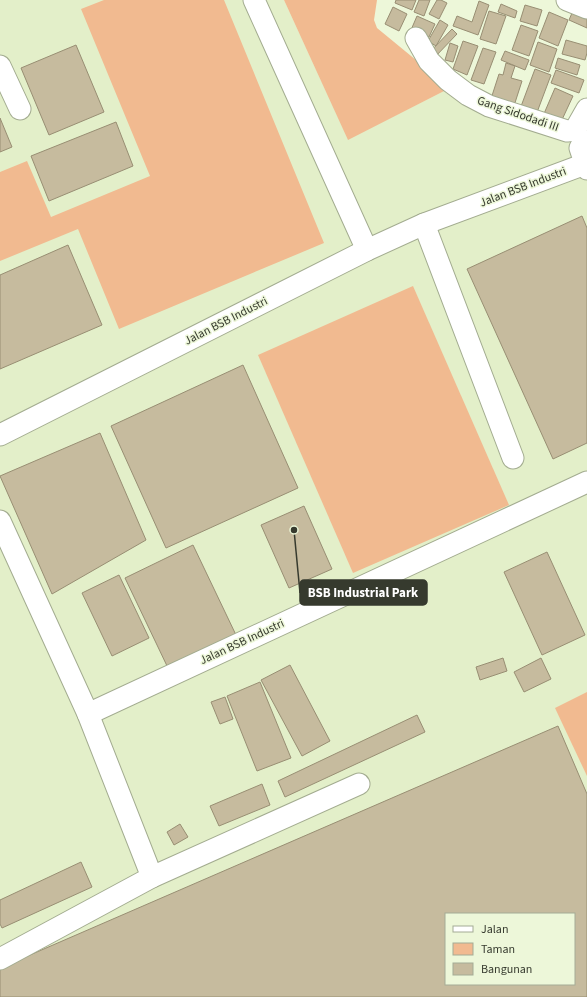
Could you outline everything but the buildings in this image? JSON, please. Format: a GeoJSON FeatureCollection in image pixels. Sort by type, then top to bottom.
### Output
{"type":"FeatureCollection","features":[{"type":"Feature","properties":{"kind":"street"},"geometry":{"type":"LineString","coordinates":[[254,0],[367,250]]}},
{"type":"Feature","properties":{"kind":"street"},"geometry":{"type":"LineString","coordinates":[[567,0],[587,8]]}},
{"type":"Feature","properties":{"kind":"street","name":"Gang Sidodadi III"},"geometry":{"type":"LineString","coordinates":[[416,38],[429,61],[448,80],[468,95],[489,106],[567,131],[575,130],[587,109]]}},
{"type":"Feature","properties":{"kind":"street"},"geometry":{"type":"LineString","coordinates":[[0,66],[20,109]]}},
{"type":"Feature","properties":{"kind":"street"},"geometry":{"type":"LineString","coordinates":[[586,141],[580,148],[586,166]]}},
{"type":"Feature","properties":{"kind":"street","name":"Jalan BSB Industri"},"geometry":{"type":"LineString","coordinates":[[0,435],[367,250],[424,224],[586,166]]}},
{"type":"Feature","properties":{"kind":"street"},"geometry":{"type":"LineString","coordinates":[[424,224],[513,458]]}},
{"type":"Feature","properties":{"kind":"street","name":"Jalan BSB Industri"},"geometry":{"type":"LineString","coordinates":[[88,714],[587,482]]}},
{"type":"Feature","properties":{"kind":"street"},"geometry":{"type":"LineString","coordinates":[[0,521],[88,714],[152,877]]}},
{"type":"Feature","properties":{"kind":"street"},"geometry":{"type":"LineString","coordinates":[[0,959],[152,877],[359,784]]}},
{"type":"Feature","properties":{"kind":"shaded area"},"geometry":{"type":"Polygon","coordinates":[[[0,0],[284,0],[348,139],[446,90],[516,124],[587,145],[587,997],[0,997],[0,0]]]}},
{"type":"Feature","properties":{"kind":"green space"},"geometry":{"type":"Polygon","coordinates":[[[104,0],[224,0],[324,243],[119,329],[78,229],[0,261],[0,172],[27,161],[51,217],[150,176],[81,9],[104,0]]]}},
{"type":"Feature","properties":{"kind":"green space"},"geometry":{"type":"Polygon","coordinates":[[[284,0],[377,0],[374,20],[377,28],[450,88],[348,140],[284,0]]]}},
{"type":"Feature","properties":{"kind":"green space"},"geometry":{"type":"Polygon","coordinates":[[[413,286],[509,505],[353,573],[258,355],[413,286]]]}},
{"type":"Feature","properties":{"kind":"green space"},"geometry":{"type":"Polygon","coordinates":[[[587,692],[587,776],[555,708],[587,692]]]}},
{"type":"Feature","properties":{"kind":"place","name":"BSB Industrial Park"},"geometry":{"type":"Point","coordinates":[294,530]}}]}
